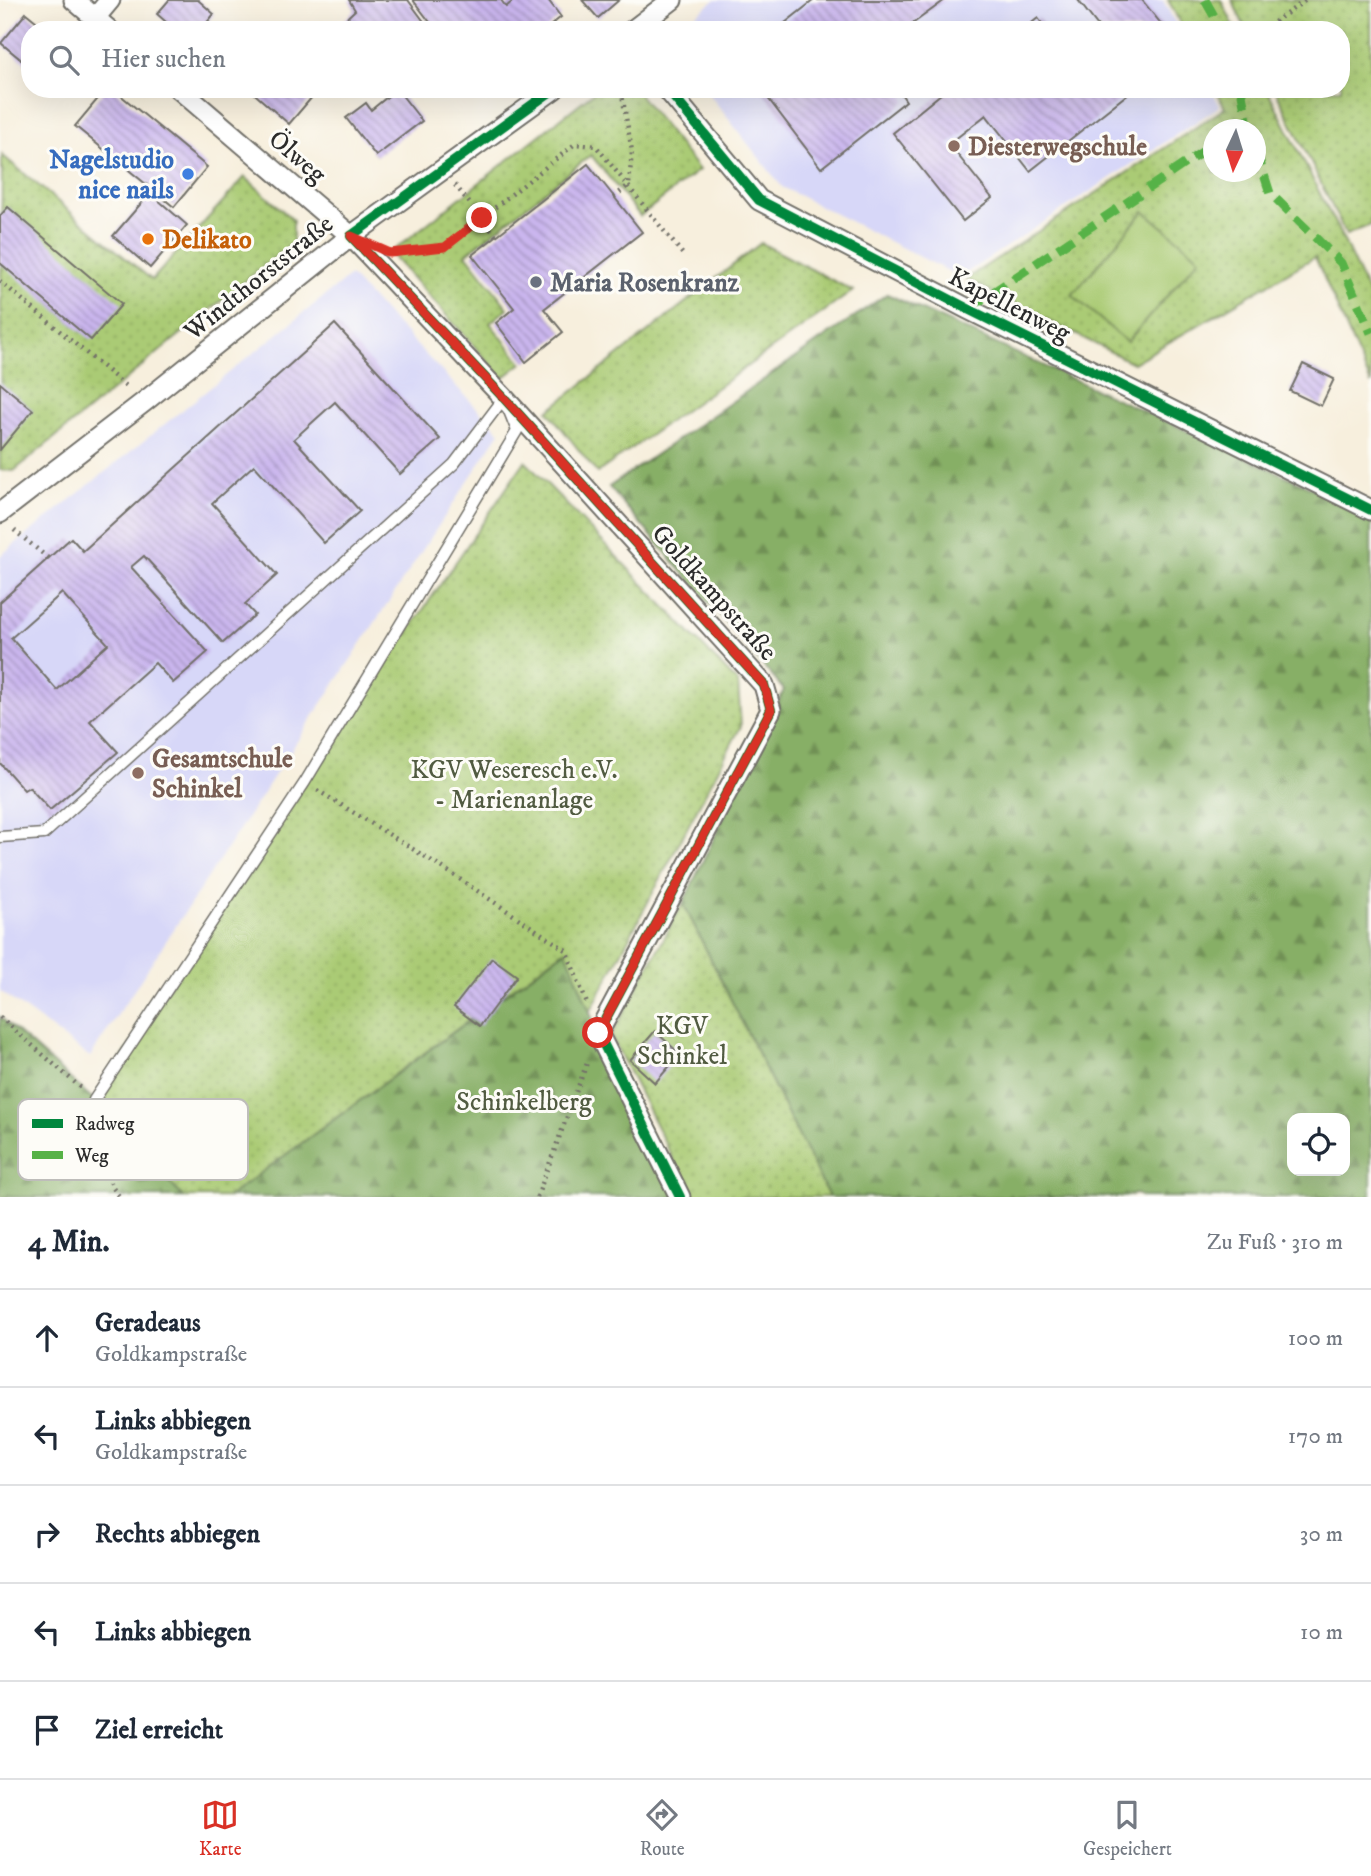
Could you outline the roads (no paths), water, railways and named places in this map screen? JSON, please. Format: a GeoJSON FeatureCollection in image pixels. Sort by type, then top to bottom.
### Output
{"type":"FeatureCollection","features":[{"type":"Feature","properties":{"kind":"street"},"geometry":{"type":"LineString","coordinates":[[74,0],[98,21]]}},
{"type":"Feature","properties":{"kind":"street"},"geometry":{"type":"LineString","coordinates":[[103,21],[110,0]]}},
{"type":"Feature","properties":{"kind":"street"},"geometry":{"type":"LineString","coordinates":[[644,21],[671,0]]}},
{"type":"Feature","properties":{"kind":"street","name":"Ölweg"},"geometry":{"type":"LineString","coordinates":[[190,98],[351,236]]}},
{"type":"Feature","properties":{"kind":"street","name":"Windthorststraße"},"geometry":{"type":"LineString","coordinates":[[0,513],[351,236],[542,98]]}},
{"type":"Feature","properties":{"kind":"street","name":"Kapellenweg"},"geometry":{"type":"LineString","coordinates":[[674,98],[759,200],[968,309],[1371,510]]}},
{"type":"Feature","properties":{"kind":"street","name":"Goldkampstraße"},"geometry":{"type":"LineString","coordinates":[[351,236],[504,398],[764,685],[771,710],[598,1033],[680,1197]]}},
{"type":"Feature","properties":{"kind":"lane"},"geometry":{"type":"LineString","coordinates":[[95,1099],[305,782],[517,431],[504,398]]}},
{"type":"Feature","properties":{"kind":"lane"},"geometry":{"type":"LineString","coordinates":[[0,837],[44,834],[454,464],[504,398]]}},
{"type":"Feature","properties":{"kind":"place","name":"Diesterwegschule"},"geometry":{"type":"Point","coordinates":[954,146]}},
{"type":"Feature","properties":{"kind":"place","name":"Nagelstudio nice nails"},"geometry":{"type":"Point","coordinates":[188,174]}},
{"type":"Feature","properties":{"kind":"place","name":"Delikato"},"geometry":{"type":"Point","coordinates":[148,239]}},
{"type":"Feature","properties":{"kind":"place","name":"Maria Rosenkranz"},"geometry":{"type":"Point","coordinates":[536,282]}},
{"type":"Feature","properties":{"kind":"place","name":"Gesamtschule Schinkel"},"geometry":{"type":"Point","coordinates":[138,773]}},
{"type":"Feature","properties":{"kind":"park label","name":"KGV Weseresch e.V. - Marienanlage"},"geometry":{"type":"Point","coordinates":[514,784]}},
{"type":"Feature","properties":{"kind":"park label","name":"KGV Schinkel"},"geometry":{"type":"Point","coordinates":[682,1040]}},
{"type":"Feature","properties":{"kind":"park label","name":"Schinkelberg"},"geometry":{"type":"Point","coordinates":[524,1101]}}]}
